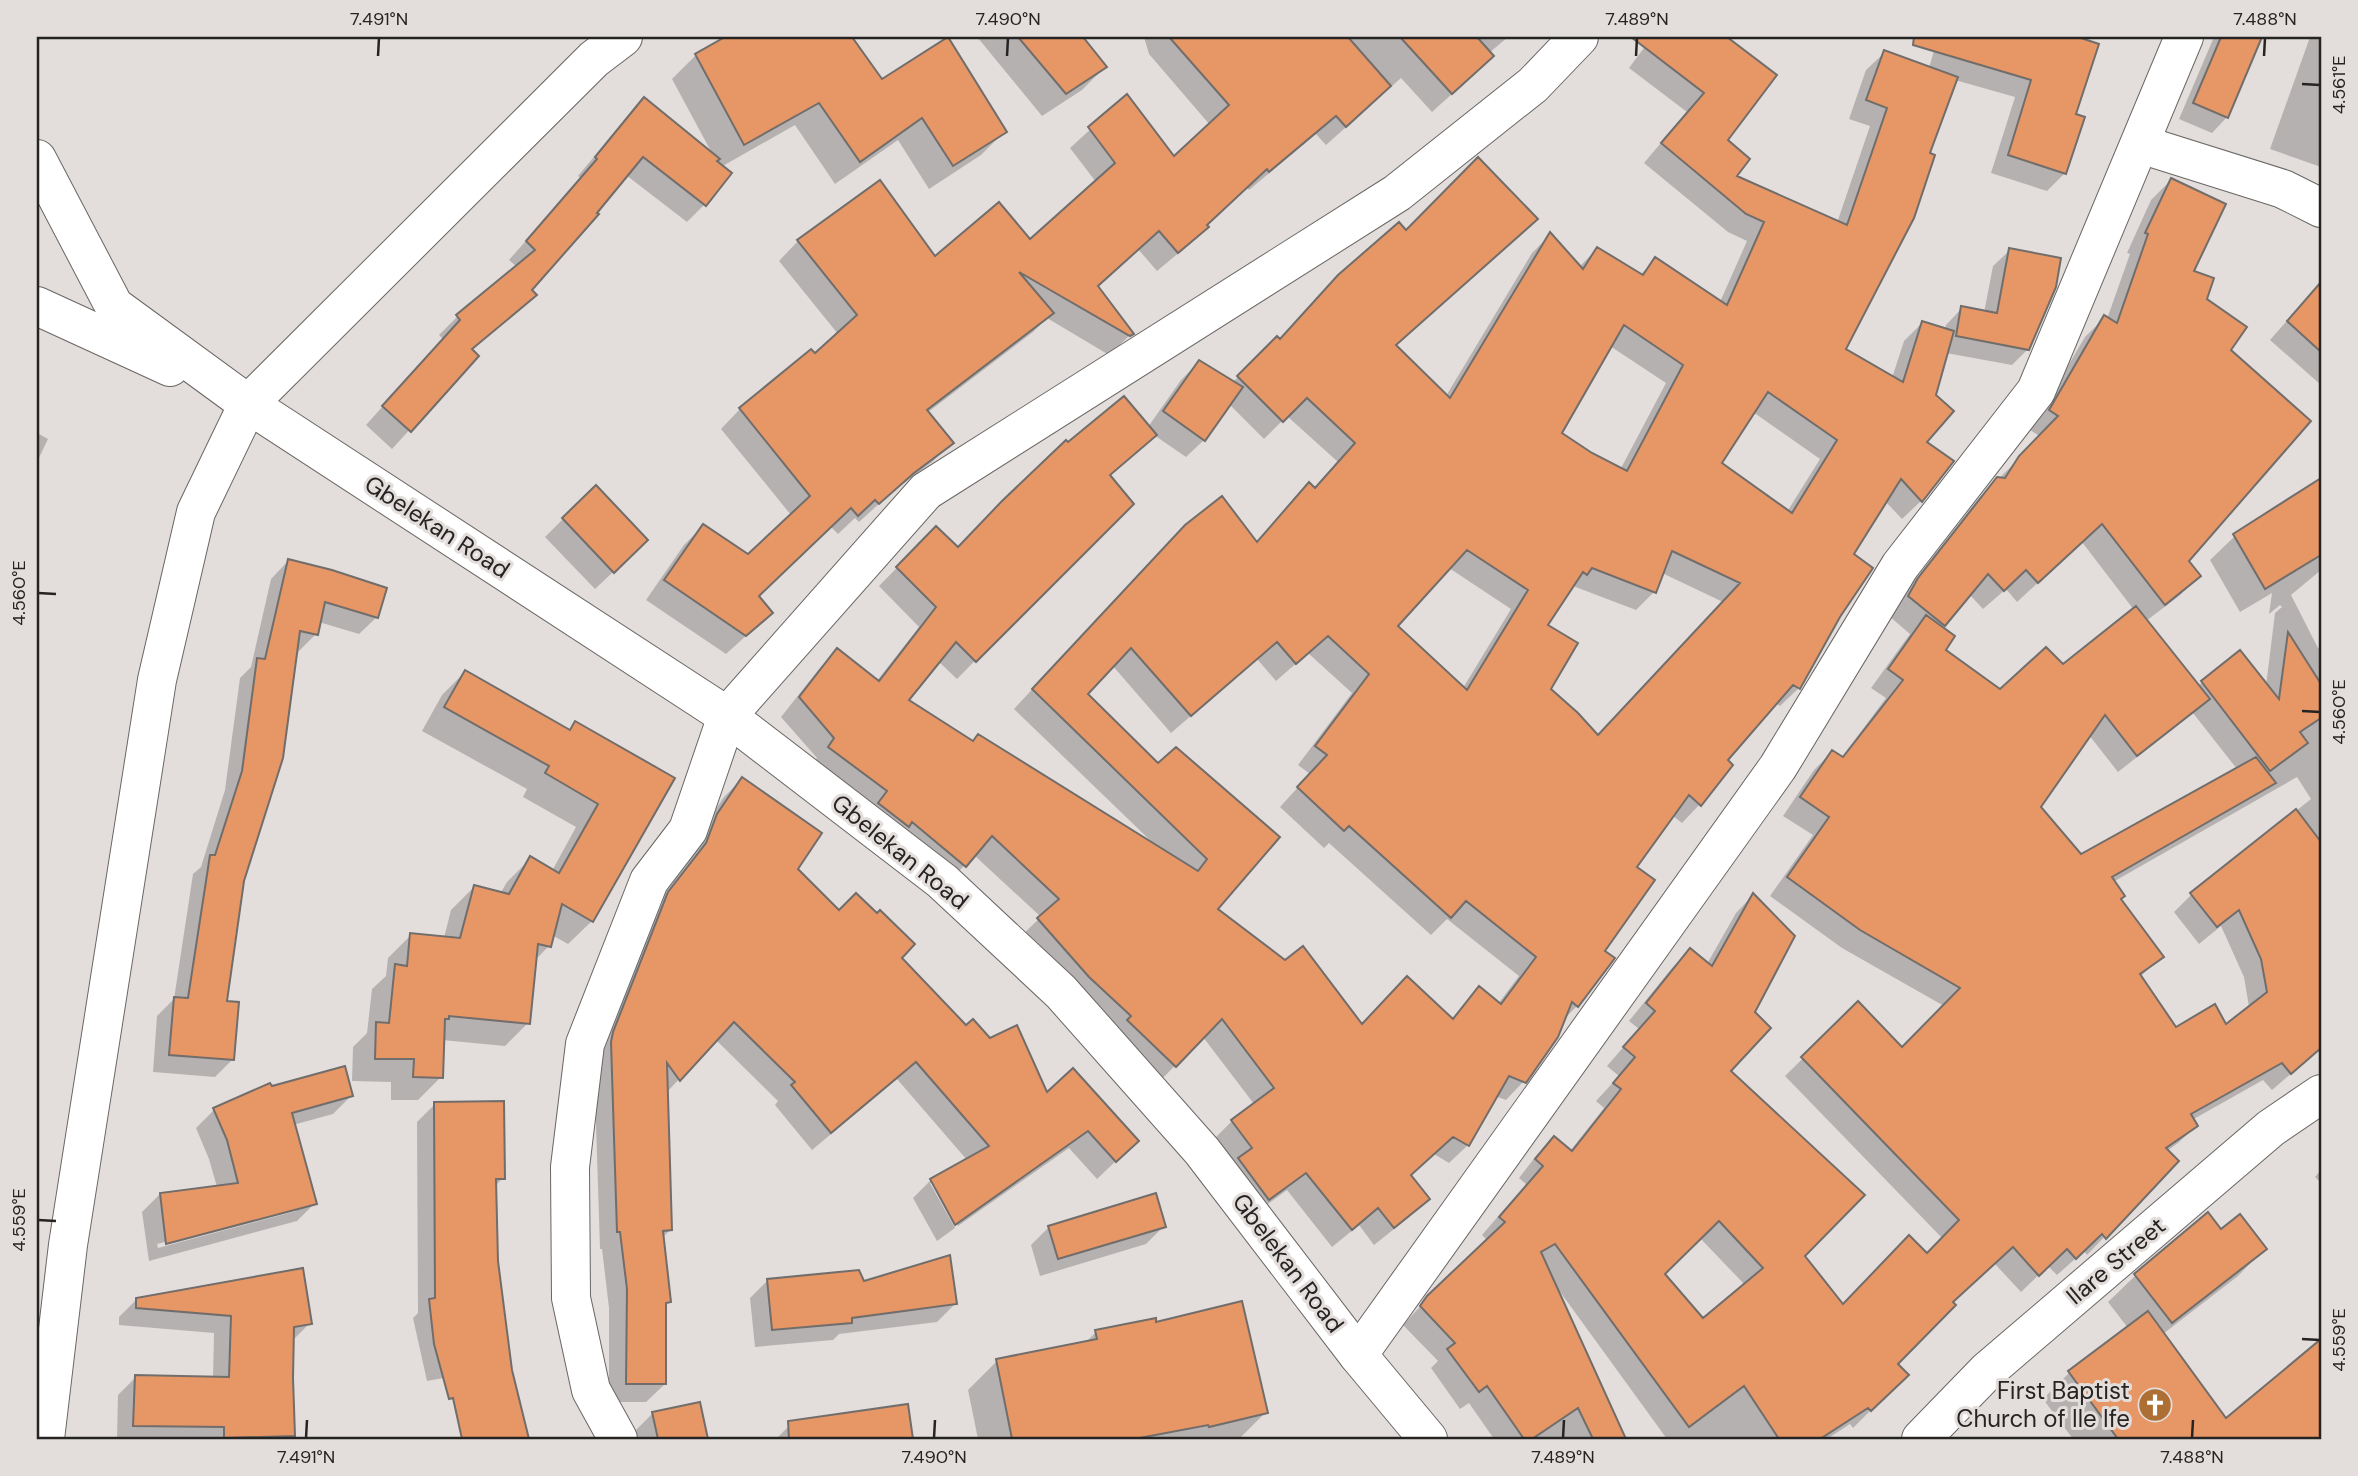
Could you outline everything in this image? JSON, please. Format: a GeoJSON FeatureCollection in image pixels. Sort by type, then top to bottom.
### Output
{"type":"FeatureCollection","features":[{"type":"Feature","properties":{"kind":"street"},"geometry":{"type":"LineString","coordinates":[[46,1439],[52,1245],[157,680],[196,512],[248,404],[594,59],[623,37]]}},
{"type":"Feature","properties":{"kind":"street"},"geometry":{"type":"LineString","coordinates":[[618,1439],[591,1390],[571,1298],[570,1167],[585,1044],[649,881],[688,830],[726,716],[926,491],[1397,193],[1533,85],[1579,37]]}},
{"type":"Feature","properties":{"kind":"street"},"geometry":{"type":"LineString","coordinates":[[1358,1355],[1777,767],[1900,566],[2036,391],[2184,37]]}},
{"type":"Feature","properties":{"kind":"street"},"geometry":{"type":"LineString","coordinates":[[2140,144],[2283,189],[2321,208]]}},
{"type":"Feature","properties":{"kind":"street"},"geometry":{"type":"LineString","coordinates":[[37,159],[114,306],[248,404]]}},
{"type":"Feature","properties":{"kind":"street"},"geometry":{"type":"LineString","coordinates":[[37,306],[248,404]]}},
{"type":"Feature","properties":{"kind":"street","name":"Gbelekan Road"},"geometry":{"type":"LineString","coordinates":[[248,404],[726,716],[942,881],[1061,992],[1202,1152],[1358,1355],[1428,1439]]}},
{"type":"Feature","properties":{"kind":"street","name":"Ilare Street"},"geometry":{"type":"LineString","coordinates":[[1921,1439],[1987,1371],[2271,1128],[2321,1094]]}},
{"type":"Feature","properties":{"kind":"building"},"geometry":{"type":"Polygon","coordinates":[[[725,37],[852,37],[882,79],[948,37],[1007,132],[953,166],[922,118],[860,162],[819,103],[744,145],[695,54],[725,37]]]}},
{"type":"Feature","properties":{"kind":"building"},"geometry":{"type":"Polygon","coordinates":[[[1018,37],[1083,37],[1107,67],[1066,94],[1018,37]]]}},
{"type":"Feature","properties":{"kind":"building"},"geometry":{"type":"Polygon","coordinates":[[[1169,37],[1348,37],[1391,86],[1346,127],[1336,116],[1269,172],[1267,169],[1207,225],[1209,227],[1178,253],[1159,231],[1098,286],[1134,334],[1130,336],[1019,272],[1054,313],[927,410],[954,443],[879,504],[875,500],[858,516],[851,508],[759,596],[773,613],[746,636],[664,580],[703,524],[748,554],[810,496],[739,408],[811,349],[815,353],[857,315],[797,240],[880,180],[935,256],[999,202],[1030,239],[1115,163],[1088,127],[1127,94],[1174,156],[1229,105],[1169,37]]]}},
{"type":"Feature","properties":{"kind":"building"},"geometry":{"type":"Polygon","coordinates":[[[1400,37],[1477,37],[1494,56],[1452,94],[1400,37]]]}},
{"type":"Feature","properties":{"kind":"building"},"geometry":{"type":"Polygon","coordinates":[[[1631,37],[1727,37],[1777,75],[1728,140],[1750,159],[1737,176],[1847,225],[1887,108],[1866,100],[1884,50],[1958,77],[1930,153],[1935,155],[1914,218],[1846,349],[1903,382],[1922,321],[1954,331],[1936,395],[1954,411],[1927,442],[1954,461],[1922,502],[1901,479],[1854,554],[1873,568],[1840,617],[1800,689],[1793,685],[1728,760],[1733,765],[1701,806],[1689,795],[1637,867],[1655,880],[1605,951],[1615,958],[1578,1007],[1572,1002],[1558,1037],[1526,1083],[1509,1076],[1469,1146],[1453,1137],[1411,1175],[1430,1199],[1394,1228],[1378,1208],[1352,1230],[1306,1173],[1269,1200],[1238,1158],[1252,1148],[1231,1120],[1274,1088],[1222,1019],[1176,1067],[1127,1020],[1131,1016],[1089,977],[1037,918],[1059,899],[992,836],[966,867],[912,822],[909,827],[878,803],[887,791],[828,747],[834,738],[799,697],[837,648],[879,681],[936,607],[896,567],[936,526],[958,547],[1066,440],[1068,442],[1124,396],[1157,435],[1110,475],[1134,504],[976,662],[956,642],[909,700],[973,741],[978,734],[1198,871],[1207,859],[1032,689],[1185,525],[1222,496],[1257,542],[1309,482],[1315,488],[1355,443],[1307,398],[1283,422],[1237,376],[1277,336],[1280,339],[1338,275],[1399,222],[1406,230],[1478,157],[1538,219],[1396,345],[1450,398],[1550,232],[1583,269],[1597,247],[1643,275],[1655,257],[1727,305],[1764,222],[1746,214],[1661,143],[1704,93],[1631,37]],[[1624,325],[1562,433],[1592,453],[1627,471],[1683,365],[1624,325]],[[1768,392],[1722,463],[1792,513],[1837,440],[1768,392]],[[1467,550],[1398,626],[1467,690],[1528,590],[1467,550]],[[1672,551],[1656,593],[1592,568],[1587,575],[1583,572],[1548,625],[1578,643],[1551,689],[1598,735],[1740,583],[1672,551]],[[1328,636],[1296,664],[1277,642],[1191,716],[1131,648],[1088,694],[1158,763],[1176,747],[1280,837],[1218,909],[1285,960],[1303,946],[1362,1024],[1407,976],[1453,1019],[1479,986],[1501,1004],[1536,957],[1466,901],[1451,918],[1349,826],[1344,831],[1297,787],[1327,755],[1315,746],[1369,674],[1328,636]]]}},
{"type":"Feature","properties":{"kind":"building"},"geometry":{"type":"Polygon","coordinates":[[[1914,37],[2078,37],[2099,44],[2076,114],[2085,117],[2066,174],[2008,155],[2031,80],[1913,45],[1914,37]]]}},
{"type":"Feature","properties":{"kind":"building"},"geometry":{"type":"Polygon","coordinates":[[[2221,37],[2262,37],[2228,118],[2193,103],[2221,37]]]}},
{"type":"Feature","properties":{"kind":"building"},"geometry":{"type":"Polygon","coordinates":[[[644,97],[720,159],[717,161],[732,173],[706,206],[643,157],[597,213],[599,214],[532,290],[537,295],[472,349],[479,356],[411,432],[382,406],[460,320],[456,315],[535,250],[526,241],[597,159],[595,157],[644,97]]]}},
{"type":"Feature","properties":{"kind":"building"},"geometry":{"type":"Polygon","coordinates":[[[2171,178],[2226,204],[2194,271],[2214,278],[2207,299],[2247,327],[2231,350],[2311,421],[2189,561],[2201,576],[2165,605],[2102,524],[2038,583],[2026,570],[2004,591],[1988,574],[1945,626],[1908,596],[1918,578],[1997,477],[2005,478],[2019,456],[2058,416],[2049,410],[2104,315],[2117,323],[2148,234],[2145,233],[2171,178]]]}},
{"type":"Feature","properties":{"kind":"building"},"geometry":{"type":"Polygon","coordinates":[[[2009,248],[2061,258],[2056,287],[2029,350],[1956,336],[1961,306],[1997,313],[2009,248]]]}},
{"type":"Feature","properties":{"kind":"building"},"geometry":{"type":"Polygon","coordinates":[[[2321,282],[2321,352],[2287,321],[2321,282]]]}},
{"type":"Feature","properties":{"kind":"building"},"geometry":{"type":"Polygon","coordinates":[[[1199,360],[1243,387],[1205,441],[1163,411],[1199,360]]]}},
{"type":"Feature","properties":{"kind":"building"},"geometry":{"type":"Polygon","coordinates":[[[2321,478],[2321,555],[2265,589],[2233,534],[2321,478]]]}},
{"type":"Feature","properties":{"kind":"building"},"geometry":{"type":"Polygon","coordinates":[[[596,485],[648,540],[614,573],[562,518],[596,485]]]}},
{"type":"Feature","properties":{"kind":"building"},"geometry":{"type":"Polygon","coordinates":[[[288,559],[387,588],[378,618],[325,602],[318,635],[300,631],[283,758],[244,881],[227,1001],[239,1002],[234,1060],[169,1055],[174,997],[188,998],[210,855],[215,855],[242,771],[257,658],[265,659],[288,559]]]}},
{"type":"Feature","properties":{"kind":"building"},"geometry":{"type":"Polygon","coordinates":[[[2136,606],[2210,699],[2137,756],[2105,715],[2041,807],[2081,854],[2256,757],[2276,783],[2112,877],[2125,896],[2121,899],[2164,957],[2140,974],[2176,1027],[2215,1004],[2226,1024],[2267,992],[2261,959],[2239,910],[2217,927],[2190,893],[2296,809],[2321,842],[2321,1048],[2291,1074],[2282,1063],[2191,1114],[2198,1126],[2166,1148],[2179,1161],[2106,1239],[2102,1234],[2076,1259],[2067,1249],[2039,1276],[2013,1247],[1953,1302],[1956,1305],[1898,1364],[1909,1375],[1871,1411],[1868,1408],[1820,1439],[1779,1439],[1744,1386],[1689,1427],[1555,1244],[1541,1252],[1626,1439],[1593,1439],[1578,1408],[1532,1439],[1524,1439],[1487,1386],[1479,1392],[1447,1349],[1455,1343],[1420,1306],[1427,1296],[1505,1222],[1499,1217],[1543,1166],[1535,1159],[1554,1136],[1572,1151],[1621,1089],[1613,1083],[1635,1057],[1623,1047],[1655,1011],[1646,1003],[1690,948],[1712,966],[1753,893],[1795,936],[1755,1012],[1771,1028],[1731,1071],[1865,1195],[1805,1256],[1843,1304],[1909,1235],[1927,1253],[1959,1220],[1801,1057],[1858,1001],[1902,1047],[1960,988],[1860,930],[1787,877],[1829,817],[1800,797],[1832,750],[1843,757],[1903,680],[1888,669],[1926,615],[1955,636],[1946,650],[2000,689],[2046,647],[2063,664],[2136,606]],[[1719,1221],[1665,1274],[1703,1318],[1763,1268],[1719,1221]]]}},
{"type":"Feature","properties":{"kind":"building"},"geometry":{"type":"Polygon","coordinates":[[[2288,632],[2321,684],[2321,718],[2300,732],[2308,743],[2270,771],[2201,681],[2240,650],[2279,699],[2288,632]]]}},
{"type":"Feature","properties":{"kind":"building"},"geometry":{"type":"Polygon","coordinates":[[[465,670],[570,730],[575,721],[675,778],[593,922],[562,904],[551,947],[538,944],[530,1024],[449,1016],[449,1019],[445,1019],[443,1078],[413,1077],[414,1059],[375,1059],[376,1022],[389,1023],[395,964],[407,966],[410,933],[460,938],[474,885],[509,894],[530,856],[559,873],[598,804],[545,773],[549,766],[444,707],[465,670]]]}},
{"type":"Feature","properties":{"kind":"building"},"geometry":{"type":"Polygon","coordinates":[[[742,777],[822,833],[798,869],[839,910],[856,893],[877,913],[880,910],[915,944],[902,958],[966,1025],[973,1019],[990,1038],[1017,1025],[1047,1092],[1073,1068],[1139,1141],[1116,1162],[1088,1131],[955,1225],[930,1179],[989,1146],[916,1062],[831,1133],[791,1085],[795,1082],[734,1022],[680,1081],[667,1063],[672,1230],[663,1231],[671,1302],[666,1303],[666,1384],[626,1384],[627,1289],[620,1232],[617,1232],[611,1042],[668,892],[706,843],[717,814],[742,777]]]}},
{"type":"Feature","properties":{"kind":"building"},"geometry":{"type":"Polygon","coordinates":[[[345,1066],[353,1096],[292,1113],[317,1204],[166,1244],[160,1193],[238,1183],[227,1140],[213,1108],[270,1083],[272,1086],[345,1066]]]}},
{"type":"Feature","properties":{"kind":"building"},"geometry":{"type":"Polygon","coordinates":[[[504,1101],[505,1179],[496,1179],[498,1261],[512,1370],[529,1439],[462,1439],[453,1398],[449,1399],[434,1344],[429,1299],[435,1298],[434,1102],[504,1101]]]}},
{"type":"Feature","properties":{"kind":"building"},"geometry":{"type":"Polygon","coordinates":[[[1156,1193],[1166,1227],[1058,1259],[1048,1226],[1156,1193]]]}},
{"type":"Feature","properties":{"kind":"building"},"geometry":{"type":"Polygon","coordinates":[[[2208,1212],[2221,1229],[2240,1214],[2267,1249],[2172,1323],[2134,1274],[2208,1212]]]}},
{"type":"Feature","properties":{"kind":"building"},"geometry":{"type":"Polygon","coordinates":[[[950,1255],[957,1304],[852,1318],[852,1323],[772,1330],[767,1279],[859,1270],[864,1281],[950,1255]]]}},
{"type":"Feature","properties":{"kind":"building"},"geometry":{"type":"Polygon","coordinates":[[[303,1268],[312,1324],[294,1327],[295,1436],[224,1438],[224,1427],[133,1426],[135,1375],[229,1377],[231,1316],[136,1308],[136,1298],[303,1268]]]}},
{"type":"Feature","properties":{"kind":"building"},"geometry":{"type":"Polygon","coordinates":[[[1242,1301],[1268,1413],[1209,1427],[1208,1425],[1134,1439],[1012,1439],[996,1359],[1097,1339],[1095,1330],[1156,1318],[1156,1322],[1242,1301]]]}},
{"type":"Feature","properties":{"kind":"building","name":"First Baptist Church of Ile Ife"},"geometry":{"type":"Polygon","coordinates":[[[2148,1311],[2226,1418],[2321,1339],[2321,1439],[2118,1439],[2068,1371],[2148,1311]]]}},
{"type":"Feature","properties":{"kind":"building"},"geometry":{"type":"Polygon","coordinates":[[[700,1402],[708,1439],[658,1439],[652,1412],[700,1402]]]}},
{"type":"Feature","properties":{"kind":"building"},"geometry":{"type":"Polygon","coordinates":[[[908,1404],[913,1439],[789,1439],[788,1421],[908,1404]]]}},
{"type":"Feature","properties":{"kind":"place","name":"First Baptist Church of Ile Ife"},"geometry":{"type":"Point","coordinates":[2155,1405]}}]}
